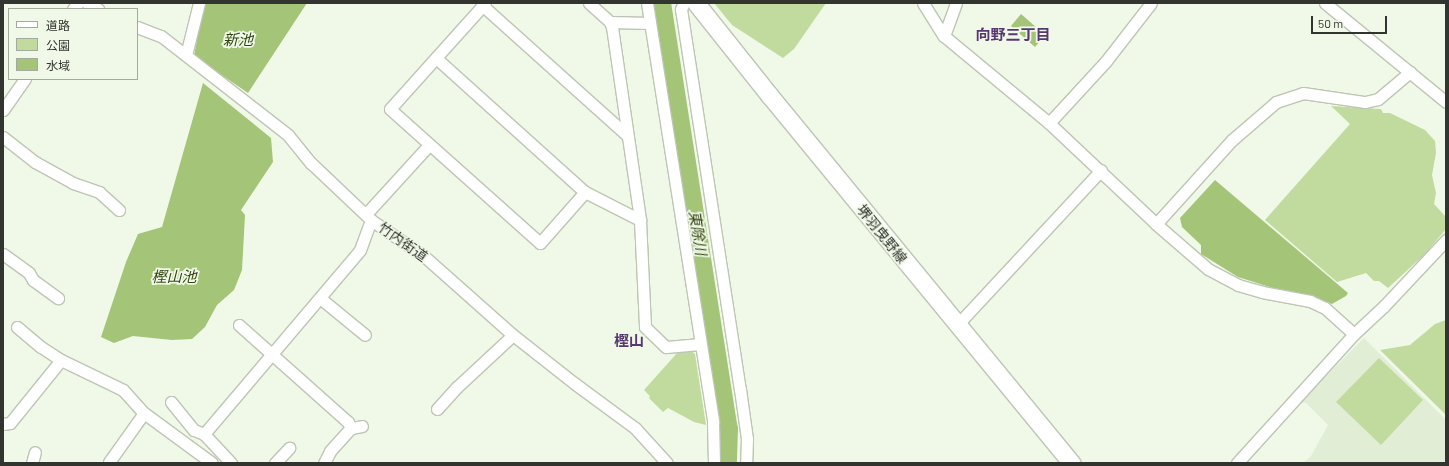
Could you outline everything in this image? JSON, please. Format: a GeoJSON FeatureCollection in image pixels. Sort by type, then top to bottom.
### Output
{"type":"FeatureCollection","features":[{"type":"Feature","properties":{"kind":"main road","name":"堺羽曳野線"},"geometry":{"type":"LineString","coordinates":[[696,3],[1071,463]]}},
{"type":"Feature","properties":{"kind":"street"},"geometry":{"type":"LineString","coordinates":[[87,3],[96,8]]}},
{"type":"Feature","properties":{"kind":"street"},"geometry":{"type":"LineString","coordinates":[[186,55],[199,3]]}},
{"type":"Feature","properties":{"kind":"street"},"geometry":{"type":"LineString","coordinates":[[589,3],[610,22],[612,27],[640,220],[645,327],[666,347],[700,344]]}},
{"type":"Feature","properties":{"kind":"street"},"geometry":{"type":"LineString","coordinates":[[647,3],[713,422],[714,463]]}},
{"type":"Feature","properties":{"kind":"street"},"geometry":{"type":"LineString","coordinates":[[684,3],[681,9],[746,432],[746,463]]}},
{"type":"Feature","properties":{"kind":"street"},"geometry":{"type":"LineString","coordinates":[[923,3],[944,36],[1050,123],[1156,224],[1208,269],[1238,285],[1262,292],[1310,301],[1325,308],[1354,334]]}},
{"type":"Feature","properties":{"kind":"street"},"geometry":{"type":"LineString","coordinates":[[944,36],[956,3]]}},
{"type":"Feature","properties":{"kind":"street"},"geometry":{"type":"LineString","coordinates":[[1050,123],[1106,61],[1151,3]]}},
{"type":"Feature","properties":{"kind":"street"},"geometry":{"type":"LineString","coordinates":[[1325,3],[1446,102]]}},
{"type":"Feature","properties":{"kind":"street"},"geometry":{"type":"LineString","coordinates":[[585,192],[540,243],[390,109],[484,4],[627,135]]}},
{"type":"Feature","properties":{"kind":"street"},"geometry":{"type":"LineString","coordinates":[[610,22],[650,23]]}},
{"type":"Feature","properties":{"kind":"street","name":"竹内街道"},"geometry":{"type":"LineString","coordinates":[[138,27],[161,36],[288,135],[311,163],[368,217],[426,257],[513,335],[635,428],[667,463]]}},
{"type":"Feature","properties":{"kind":"street"},"geometry":{"type":"LineString","coordinates":[[436,58],[585,192],[640,220]]}},
{"type":"Feature","properties":{"kind":"street"},"geometry":{"type":"LineString","coordinates":[[1156,224],[1232,140],[1276,102],[1303,93],[1365,102],[1378,98],[1410,72]]}},
{"type":"Feature","properties":{"kind":"street"},"geometry":{"type":"LineString","coordinates":[[3,110],[24,80]]}},
{"type":"Feature","properties":{"kind":"street"},"geometry":{"type":"LineString","coordinates":[[3,137],[35,162],[73,183],[99,192],[119,210]]}},
{"type":"Feature","properties":{"kind":"street"},"geometry":{"type":"LineString","coordinates":[[204,434],[274,354],[360,250],[368,217],[429,145]]}},
{"type":"Feature","properties":{"kind":"street"},"geometry":{"type":"LineString","coordinates":[[958,324],[1101,170]]}},
{"type":"Feature","properties":{"kind":"street"},"geometry":{"type":"LineString","coordinates":[[1237,463],[1354,334],[1384,306],[1446,240]]}},
{"type":"Feature","properties":{"kind":"street"},"geometry":{"type":"LineString","coordinates":[[3,254],[29,273],[33,280],[58,298]]}},
{"type":"Feature","properties":{"kind":"street"},"geometry":{"type":"LineString","coordinates":[[320,298],[365,335]]}},
{"type":"Feature","properties":{"kind":"street"},"geometry":{"type":"LineString","coordinates":[[239,325],[274,354],[348,422],[351,428]]}},
{"type":"Feature","properties":{"kind":"street"},"geometry":{"type":"LineString","coordinates":[[17,327],[41,347],[61,360],[123,390],[144,413],[212,463]]}},
{"type":"Feature","properties":{"kind":"street"},"geometry":{"type":"LineString","coordinates":[[437,409],[457,387],[513,335]]}},
{"type":"Feature","properties":{"kind":"street"},"geometry":{"type":"LineString","coordinates":[[3,424],[10,423],[61,360]]}},
{"type":"Feature","properties":{"kind":"street"},"geometry":{"type":"LineString","coordinates":[[171,402],[194,430],[204,434],[231,463]]}},
{"type":"Feature","properties":{"kind":"street"},"geometry":{"type":"LineString","coordinates":[[109,462],[144,413]]}},
{"type":"Feature","properties":{"kind":"street"},"geometry":{"type":"LineString","coordinates":[[324,463],[330,451],[351,428],[362,426]]}},
{"type":"Feature","properties":{"kind":"street"},"geometry":{"type":"LineString","coordinates":[[275,463],[289,448]]}},
{"type":"Feature","properties":{"kind":"shaded area"},"geometry":{"type":"Polygon","coordinates":[[[1364,338],[1446,420],[1446,463],[1303,463],[1311,456],[1328,425],[1306,403],[1299,403],[1364,338]]]}},
{"type":"Feature","properties":{"kind":"green space"},"geometry":{"type":"Polygon","coordinates":[[[714,3],[826,3],[794,49],[783,58],[732,25],[714,3]]]}},
{"type":"Feature","properties":{"kind":"green space"},"geometry":{"type":"Polygon","coordinates":[[[1331,106],[1381,109],[1383,113],[1390,113],[1425,130],[1435,141],[1436,153],[1432,175],[1436,193],[1434,204],[1446,217],[1446,229],[1425,254],[1388,288],[1379,281],[1374,281],[1366,273],[1337,282],[1265,220],[1350,124],[1331,106]]]}},
{"type":"Feature","properties":{"kind":"green space"},"geometry":{"type":"Polygon","coordinates":[[[1446,320],[1446,415],[1380,350],[1410,345],[1435,324],[1446,320]]]}},
{"type":"Feature","properties":{"kind":"green space"},"geometry":{"type":"Polygon","coordinates":[[[690,350],[695,354],[706,425],[694,422],[668,408],[663,412],[649,398],[650,396],[644,390],[678,352],[690,350]]]}},
{"type":"Feature","properties":{"kind":"green space"},"geometry":{"type":"Polygon","coordinates":[[[1379,358],[1423,400],[1381,445],[1336,402],[1379,358]]]}},
{"type":"Feature","properties":{"kind":"water","name":"新池"},"geometry":{"type":"Polygon","coordinates":[[[204,3],[307,3],[248,93],[194,56],[204,3]]]}},
{"type":"Feature","properties":{"kind":"water"},"geometry":{"type":"Polygon","coordinates":[[[1021,14],[1045,35],[1035,47],[1011,26],[1021,14]]]}},
{"type":"Feature","properties":{"kind":"water","name":"樫山池"},"geometry":{"type":"Polygon","coordinates":[[[203,83],[271,138],[273,162],[241,210],[245,215],[242,270],[234,290],[217,305],[205,327],[192,339],[172,340],[133,336],[114,343],[101,337],[126,262],[138,234],[162,227],[203,83]]]}},
{"type":"Feature","properties":{"kind":"water"},"geometry":{"type":"Polygon","coordinates":[[[1215,180],[1348,293],[1346,296],[1332,304],[1310,295],[1273,288],[1238,277],[1201,254],[1201,245],[1182,227],[1180,218],[1215,180]]]}},
{"type":"Feature","properties":{"kind":"waterway","name":"東除川"},"geometry":{"type":"LineString","coordinates":[[662,3],[729,429],[728,463]]}},
{"type":"Feature","properties":{"kind":"district","name":"向野三丁目"},"geometry":{"type":"Point","coordinates":[1013,35]}},
{"type":"Feature","properties":{"kind":"district","name":"樫山"},"geometry":{"type":"Point","coordinates":[629,341]}}]}
